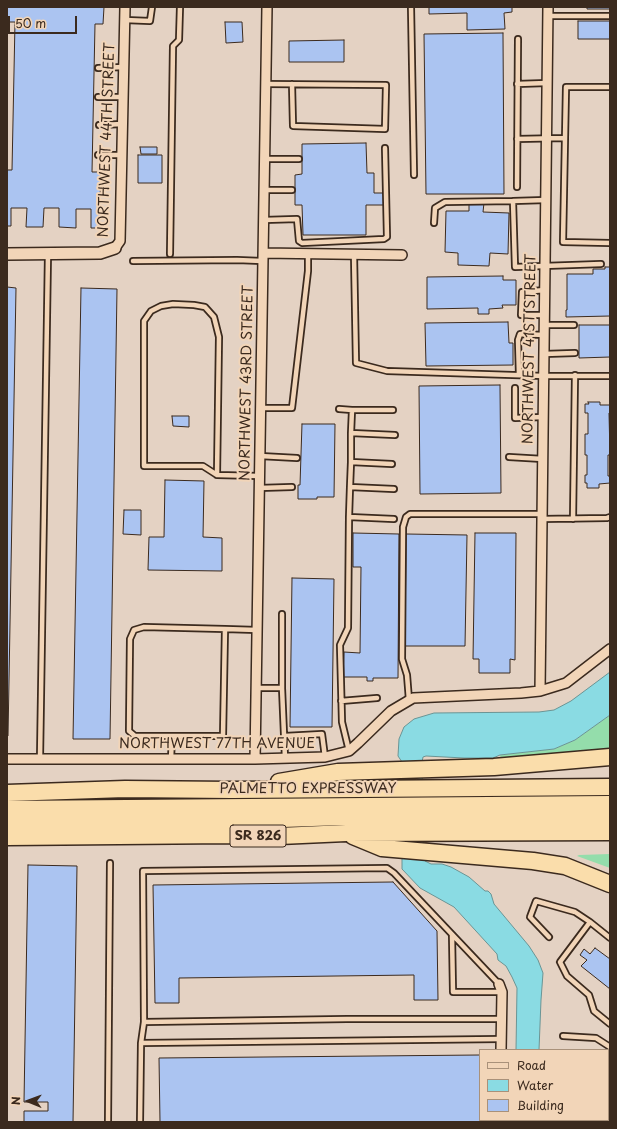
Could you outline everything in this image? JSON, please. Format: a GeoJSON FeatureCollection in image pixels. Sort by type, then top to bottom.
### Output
{"type":"FeatureCollection","features":[{"type":"Feature","properties":{"kind":"highway"},"geometry":{"type":"LineString","coordinates":[[232,790],[338,772],[511,766],[610,757]]}},
{"type":"Feature","properties":{"kind":"highway","name":"PALMETTO EXPRESSWAY"},"geometry":{"type":"LineString","coordinates":[[7,793],[125,789],[426,789],[606,786]]}},
{"type":"Feature","properties":{"kind":"highway"},"geometry":{"type":"LineString","coordinates":[[7,823],[252,820],[403,824],[427,819],[610,804]]}},
{"type":"Feature","properties":{"kind":"highway"},"geometry":{"type":"LineString","coordinates":[[7,809],[403,824]]}},
{"type":"Feature","properties":{"kind":"highway"},"geometry":{"type":"LineString","coordinates":[[427,819],[610,817]]}},
{"type":"Feature","properties":{"kind":"highway","name":"SR 826"},"geometry":{"type":"LineString","coordinates":[[7,837],[280,836],[346,833],[427,819],[610,832]]}},
{"type":"Feature","properties":{"kind":"highway"},"geometry":{"type":"LineString","coordinates":[[346,833],[382,848],[533,861],[565,866],[610,884]]}},
{"type":"Feature","properties":{"kind":"street","name":"NORTHWEST 44TH STREET"},"geometry":{"type":"LineString","coordinates":[[115,248],[120,241],[125,7]]}},
{"type":"Feature","properties":{"kind":"street","name":"NORTHWEST 43RD STREET"},"geometry":{"type":"LineString","coordinates":[[255,759],[267,7]]}},
{"type":"Feature","properties":{"kind":"street","name":"NORTHWEST 41ST STREET"},"geometry":{"type":"LineString","coordinates":[[540,691],[548,12]]}},
{"type":"Feature","properties":{"kind":"street"},"geometry":{"type":"LineString","coordinates":[[7,254],[100,253],[115,248]]}},
{"type":"Feature","properties":{"kind":"street"},"geometry":{"type":"LineString","coordinates":[[262,257],[308,253],[402,255]]}},
{"type":"Feature","properties":{"kind":"street","name":"NORTHWEST 77TH AVENUE"},"geometry":{"type":"LineString","coordinates":[[7,759],[286,759],[325,757],[349,751],[391,711],[413,698],[540,691],[566,683],[610,649]]}},
{"type":"Feature","properties":{"kind":"street"},"geometry":{"type":"LineString","coordinates":[[500,988],[502,1049]]}},
{"type":"Feature","properties":{"kind":"lane"},"geometry":{"type":"LineString","coordinates":[[125,20],[150,21],[152,7]]}},
{"type":"Feature","properties":{"kind":"lane"},"geometry":{"type":"LineString","coordinates":[[170,254],[173,46],[179,40],[180,7]]}},
{"type":"Feature","properties":{"kind":"lane"},"geometry":{"type":"LineString","coordinates":[[411,7],[414,175]]}},
{"type":"Feature","properties":{"kind":"lane"},"geometry":{"type":"LineString","coordinates":[[548,12],[610,16]]}},
{"type":"Feature","properties":{"kind":"lane"},"geometry":{"type":"LineString","coordinates":[[517,187],[518,39]]}},
{"type":"Feature","properties":{"kind":"lane"},"geometry":{"type":"LineString","coordinates":[[98,68],[124,67]]}},
{"type":"Feature","properties":{"kind":"lane"},"geometry":{"type":"LineString","coordinates":[[518,84],[547,83]]}},
{"type":"Feature","properties":{"kind":"lane"},"geometry":{"type":"LineString","coordinates":[[266,84],[292,84],[386,85],[385,129],[293,126],[292,84]]}},
{"type":"Feature","properties":{"kind":"lane"},"geometry":{"type":"LineString","coordinates":[[610,87],[566,87],[563,242],[610,243]]}},
{"type":"Feature","properties":{"kind":"lane"},"geometry":{"type":"LineString","coordinates":[[98,97],[123,97]]}},
{"type":"Feature","properties":{"kind":"lane"},"geometry":{"type":"LineString","coordinates":[[99,125],[123,124]]}},
{"type":"Feature","properties":{"kind":"lane"},"geometry":{"type":"LineString","coordinates":[[517,139],[565,138]]}},
{"type":"Feature","properties":{"kind":"lane"},"geometry":{"type":"LineString","coordinates":[[264,220],[297,219],[299,240],[302,243],[384,239],[386,237],[385,148]]}},
{"type":"Feature","properties":{"kind":"lane"},"geometry":{"type":"LineString","coordinates":[[98,155],[122,155]]}},
{"type":"Feature","properties":{"kind":"lane"},"geometry":{"type":"LineString","coordinates":[[264,159],[299,159]]}},
{"type":"Feature","properties":{"kind":"lane"},"geometry":{"type":"LineString","coordinates":[[264,190],[292,190]]}},
{"type":"Feature","properties":{"kind":"lane"},"geometry":{"type":"LineString","coordinates":[[434,224],[435,208],[445,202],[546,200]]}},
{"type":"Feature","properties":{"kind":"lane"},"geometry":{"type":"LineString","coordinates":[[513,201],[515,267],[601,264]]}},
{"type":"Feature","properties":{"kind":"lane"},"geometry":{"type":"LineString","coordinates":[[260,408],[292,408],[308,271],[308,253]]}},
{"type":"Feature","properties":{"kind":"lane"},"geometry":{"type":"LineString","coordinates":[[40,758],[48,254]]}},
{"type":"Feature","properties":{"kind":"lane"},"geometry":{"type":"LineString","coordinates":[[354,254],[356,363],[387,371],[544,376],[610,376]]}},
{"type":"Feature","properties":{"kind":"lane"},"geometry":{"type":"LineString","coordinates":[[133,261],[237,260],[262,257]]}},
{"type":"Feature","properties":{"kind":"lane"},"geometry":{"type":"LineString","coordinates":[[544,315],[521,315],[522,292],[545,290]]}},
{"type":"Feature","properties":{"kind":"lane"},"geometry":{"type":"LineString","coordinates":[[217,475],[219,337],[214,317],[205,307],[173,304],[161,306],[151,311],[144,320],[144,466],[203,466],[217,475],[259,476]]}},
{"type":"Feature","properties":{"kind":"lane"},"geometry":{"type":"LineString","coordinates":[[544,325],[574,325]]}},
{"type":"Feature","properties":{"kind":"lane"},"geometry":{"type":"LineString","coordinates":[[519,375],[518,340],[520,334],[544,335]]}},
{"type":"Feature","properties":{"kind":"lane"},"geometry":{"type":"LineString","coordinates":[[544,354],[576,353]]}},
{"type":"Feature","properties":{"kind":"lane"},"geometry":{"type":"LineString","coordinates":[[573,519],[575,376]]}},
{"type":"Feature","properties":{"kind":"lane"},"geometry":{"type":"LineString","coordinates":[[515,388],[515,418],[543,417]]}},
{"type":"Feature","properties":{"kind":"lane"},"geometry":{"type":"LineString","coordinates":[[339,409],[393,410]]}},
{"type":"Feature","properties":{"kind":"lane"},"geometry":{"type":"LineString","coordinates":[[349,751],[342,722],[340,645],[348,628],[348,517],[352,410]]}},
{"type":"Feature","properties":{"kind":"lane"},"geometry":{"type":"LineString","coordinates":[[351,433],[395,435]]}},
{"type":"Feature","properties":{"kind":"lane"},"geometry":{"type":"LineString","coordinates":[[260,456],[297,458]]}},
{"type":"Feature","properties":{"kind":"lane"},"geometry":{"type":"LineString","coordinates":[[508,457],[543,459]]}},
{"type":"Feature","properties":{"kind":"lane"},"geometry":{"type":"LineString","coordinates":[[351,462],[392,464]]}},
{"type":"Feature","properties":{"kind":"lane"},"geometry":{"type":"LineString","coordinates":[[259,488],[292,487]]}},
{"type":"Feature","properties":{"kind":"lane"},"geometry":{"type":"LineString","coordinates":[[350,487],[394,489]]}},
{"type":"Feature","properties":{"kind":"lane"},"geometry":{"type":"LineString","coordinates":[[409,700],[407,675],[402,659],[403,528],[406,516],[410,514],[542,516],[573,519],[610,517]]}},
{"type":"Feature","properties":{"kind":"lane"},"geometry":{"type":"LineString","coordinates":[[348,517],[394,519]]}},
{"type":"Feature","properties":{"kind":"lane"},"geometry":{"type":"LineString","coordinates":[[282,614],[282,688],[286,759]]}},
{"type":"Feature","properties":{"kind":"lane"},"geometry":{"type":"LineString","coordinates":[[225,629],[223,736],[135,736],[129,732],[130,639],[134,630],[144,627],[225,629],[257,630]]}},
{"type":"Feature","properties":{"kind":"lane"},"geometry":{"type":"LineString","coordinates":[[256,688],[282,688]]}},
{"type":"Feature","properties":{"kind":"lane"},"geometry":{"type":"LineString","coordinates":[[341,701],[377,698]]}},
{"type":"Feature","properties":{"kind":"lane"},"geometry":{"type":"LineString","coordinates":[[285,736],[322,734],[325,757]]}},
{"type":"Feature","properties":{"kind":"lane"},"geometry":{"type":"LineString","coordinates":[[171,759],[172,736]]}},
{"type":"Feature","properties":{"kind":"lane"},"geometry":{"type":"LineString","coordinates":[[108,1122],[110,863]]}},
{"type":"Feature","properties":{"kind":"lane"},"geometry":{"type":"LineString","coordinates":[[140,1122],[141,1043],[144,1022],[143,871],[386,868],[394,873],[500,988]]}},
{"type":"Feature","properties":{"kind":"lane"},"geometry":{"type":"LineString","coordinates":[[549,937],[530,917],[536,901],[575,912],[610,938]]}},
{"type":"Feature","properties":{"kind":"lane"},"geometry":{"type":"LineString","coordinates":[[590,922],[560,962],[567,976],[588,995],[594,1011],[610,1024]]}},
{"type":"Feature","properties":{"kind":"lane"},"geometry":{"type":"LineString","coordinates":[[452,935],[453,992],[500,988]]}},
{"type":"Feature","properties":{"kind":"lane"},"geometry":{"type":"LineString","coordinates":[[144,1022],[346,1019],[502,1019]]}},
{"type":"Feature","properties":{"kind":"lane"},"geometry":{"type":"LineString","coordinates":[[563,1036],[596,1038],[610,1047]]}},
{"type":"Feature","properties":{"kind":"lane"},"geometry":{"type":"LineString","coordinates":[[141,1043],[501,1040]]}},
{"type":"Feature","properties":{"kind":"green space"},"geometry":{"type":"Polygon","coordinates":[[[610,715],[610,751],[501,759],[500,755],[554,749],[575,740],[610,715]]]}},
{"type":"Feature","properties":{"kind":"green space"},"geometry":{"type":"Polygon","coordinates":[[[610,854],[610,868],[577,856],[579,855],[610,854]]]}},
{"type":"Feature","properties":{"kind":"water"},"geometry":{"type":"Polygon","coordinates":[[[610,672],[610,715],[575,740],[554,749],[500,755],[493,758],[426,756],[423,757],[422,762],[425,861],[431,864],[442,864],[451,867],[469,877],[485,891],[488,891],[491,894],[494,904],[529,946],[538,960],[543,973],[539,1049],[516,1049],[517,988],[506,966],[498,960],[497,954],[454,907],[420,888],[402,869],[402,762],[398,756],[399,739],[404,727],[414,719],[434,713],[539,712],[554,710],[571,701],[610,672]]]}},
{"type":"Feature","properties":{"kind":"building"},"geometry":{"type":"Polygon","coordinates":[[[7,7],[104,7],[103,24],[95,24],[92,172],[101,172],[99,228],[91,228],[91,209],[76,209],[76,228],[59,227],[59,208],[44,208],[43,227],[26,227],[27,208],[11,208],[11,226],[7,226],[7,170],[12,170],[15,22],[7,22],[7,7]]]}},
{"type":"Feature","properties":{"kind":"building"},"geometry":{"type":"Polygon","coordinates":[[[429,7],[512,7],[512,12],[504,13],[505,29],[467,30],[467,13],[429,14],[429,7]]]}},
{"type":"Feature","properties":{"kind":"building"},"geometry":{"type":"Polygon","coordinates":[[[587,7],[610,7],[610,9],[587,9],[587,7]]]}},
{"type":"Feature","properties":{"kind":"building"},"geometry":{"type":"Polygon","coordinates":[[[578,21],[610,21],[610,39],[578,39],[578,21]]]}},
{"type":"Feature","properties":{"kind":"building"},"geometry":{"type":"Polygon","coordinates":[[[225,22],[242,22],[243,42],[226,43],[225,22]]]}},
{"type":"Feature","properties":{"kind":"building"},"geometry":{"type":"Polygon","coordinates":[[[503,33],[504,194],[426,194],[424,34],[503,33]]]}},
{"type":"Feature","properties":{"kind":"building"},"geometry":{"type":"Polygon","coordinates":[[[344,40],[344,62],[289,62],[289,41],[344,40]]]}},
{"type":"Feature","properties":{"kind":"building"},"geometry":{"type":"Polygon","coordinates":[[[366,143],[367,173],[374,173],[374,193],[384,193],[384,205],[366,205],[366,235],[303,235],[302,205],[295,205],[295,175],[302,174],[302,144],[366,143]]]}},
{"type":"Feature","properties":{"kind":"building"},"geometry":{"type":"Polygon","coordinates":[[[140,147],[157,147],[157,154],[141,154],[140,147]]]}},
{"type":"Feature","properties":{"kind":"building"},"geometry":{"type":"Polygon","coordinates":[[[138,155],[162,155],[162,183],[138,183],[138,155]]]}},
{"type":"Feature","properties":{"kind":"building"},"geometry":{"type":"Polygon","coordinates":[[[469,203],[484,203],[483,212],[509,213],[508,254],[490,253],[489,266],[458,265],[458,253],[445,252],[446,211],[469,211],[469,203]]]}},
{"type":"Feature","properties":{"kind":"building"},"geometry":{"type":"Polygon","coordinates":[[[605,267],[610,267],[610,316],[566,317],[567,274],[593,274],[593,269],[605,269],[605,267]]]}},
{"type":"Feature","properties":{"kind":"building"},"geometry":{"type":"Polygon","coordinates":[[[503,276],[503,280],[516,280],[516,305],[502,305],[503,308],[489,309],[489,314],[478,314],[478,308],[427,309],[427,277],[503,276]]]}},
{"type":"Feature","properties":{"kind":"building"},"geometry":{"type":"Polygon","coordinates":[[[7,287],[16,288],[8,736],[7,736],[7,287]]]}},
{"type":"Feature","properties":{"kind":"building"},"geometry":{"type":"Polygon","coordinates":[[[81,288],[117,289],[110,739],[73,739],[81,288]]]}},
{"type":"Feature","properties":{"kind":"building"},"geometry":{"type":"Polygon","coordinates":[[[508,322],[509,343],[513,343],[513,365],[426,366],[425,323],[508,322]]]}},
{"type":"Feature","properties":{"kind":"building"},"geometry":{"type":"Polygon","coordinates":[[[579,325],[610,325],[610,357],[579,358],[579,325]]]}},
{"type":"Feature","properties":{"kind":"building"},"geometry":{"type":"Polygon","coordinates":[[[500,385],[501,493],[420,494],[419,386],[500,385]]]}},
{"type":"Feature","properties":{"kind":"building"},"geometry":{"type":"Polygon","coordinates":[[[588,402],[600,402],[600,405],[610,405],[610,455],[608,455],[608,476],[610,476],[610,483],[599,484],[599,488],[587,488],[587,483],[585,483],[585,475],[587,475],[587,455],[585,455],[585,434],[588,434],[588,413],[585,413],[585,404],[589,404],[588,402]]]}},
{"type":"Feature","properties":{"kind":"building"},"geometry":{"type":"Polygon","coordinates":[[[172,416],[189,416],[189,427],[173,426],[172,416]]]}},
{"type":"Feature","properties":{"kind":"building"},"geometry":{"type":"Polygon","coordinates":[[[302,424],[335,424],[334,497],[298,499],[298,485],[300,485],[302,424]]]}},
{"type":"Feature","properties":{"kind":"building"},"geometry":{"type":"Polygon","coordinates":[[[165,480],[204,481],[203,537],[222,538],[222,571],[148,570],[149,537],[164,537],[165,480]]]}},
{"type":"Feature","properties":{"kind":"building"},"geometry":{"type":"Polygon","coordinates":[[[124,510],[141,510],[141,535],[123,534],[124,510]]]}},
{"type":"Feature","properties":{"kind":"building"},"geometry":{"type":"Polygon","coordinates":[[[353,533],[399,534],[398,678],[373,678],[373,681],[367,681],[367,677],[343,677],[344,652],[360,653],[361,567],[353,567],[353,533]]]}},
{"type":"Feature","properties":{"kind":"building"},"geometry":{"type":"Polygon","coordinates":[[[475,533],[516,533],[515,660],[510,659],[510,673],[479,673],[479,659],[473,659],[475,533]]]}},
{"type":"Feature","properties":{"kind":"building"},"geometry":{"type":"Polygon","coordinates":[[[406,534],[467,535],[465,646],[405,646],[406,534]]]}},
{"type":"Feature","properties":{"kind":"building"},"geometry":{"type":"Polygon","coordinates":[[[292,578],[334,579],[332,727],[290,727],[292,578]]]}},
{"type":"Feature","properties":{"kind":"building"},"geometry":{"type":"Polygon","coordinates":[[[28,865],[77,866],[73,1122],[24,1122],[24,1111],[48,1111],[48,1102],[24,1102],[28,865]]]}},
{"type":"Feature","properties":{"kind":"building"},"geometry":{"type":"Polygon","coordinates":[[[393,882],[437,931],[438,1000],[414,1000],[414,975],[179,978],[179,1003],[155,1003],[153,885],[393,882]]]}},
{"type":"Feature","properties":{"kind":"building"},"geometry":{"type":"Polygon","coordinates":[[[595,948],[610,959],[610,989],[581,966],[587,960],[580,955],[584,949],[590,954],[595,948]]]}},
{"type":"Feature","properties":{"kind":"building"},"geometry":{"type":"Polygon","coordinates":[[[479,1055],[479,1121],[486,1122],[160,1122],[159,1058],[479,1055]]]}}]}
